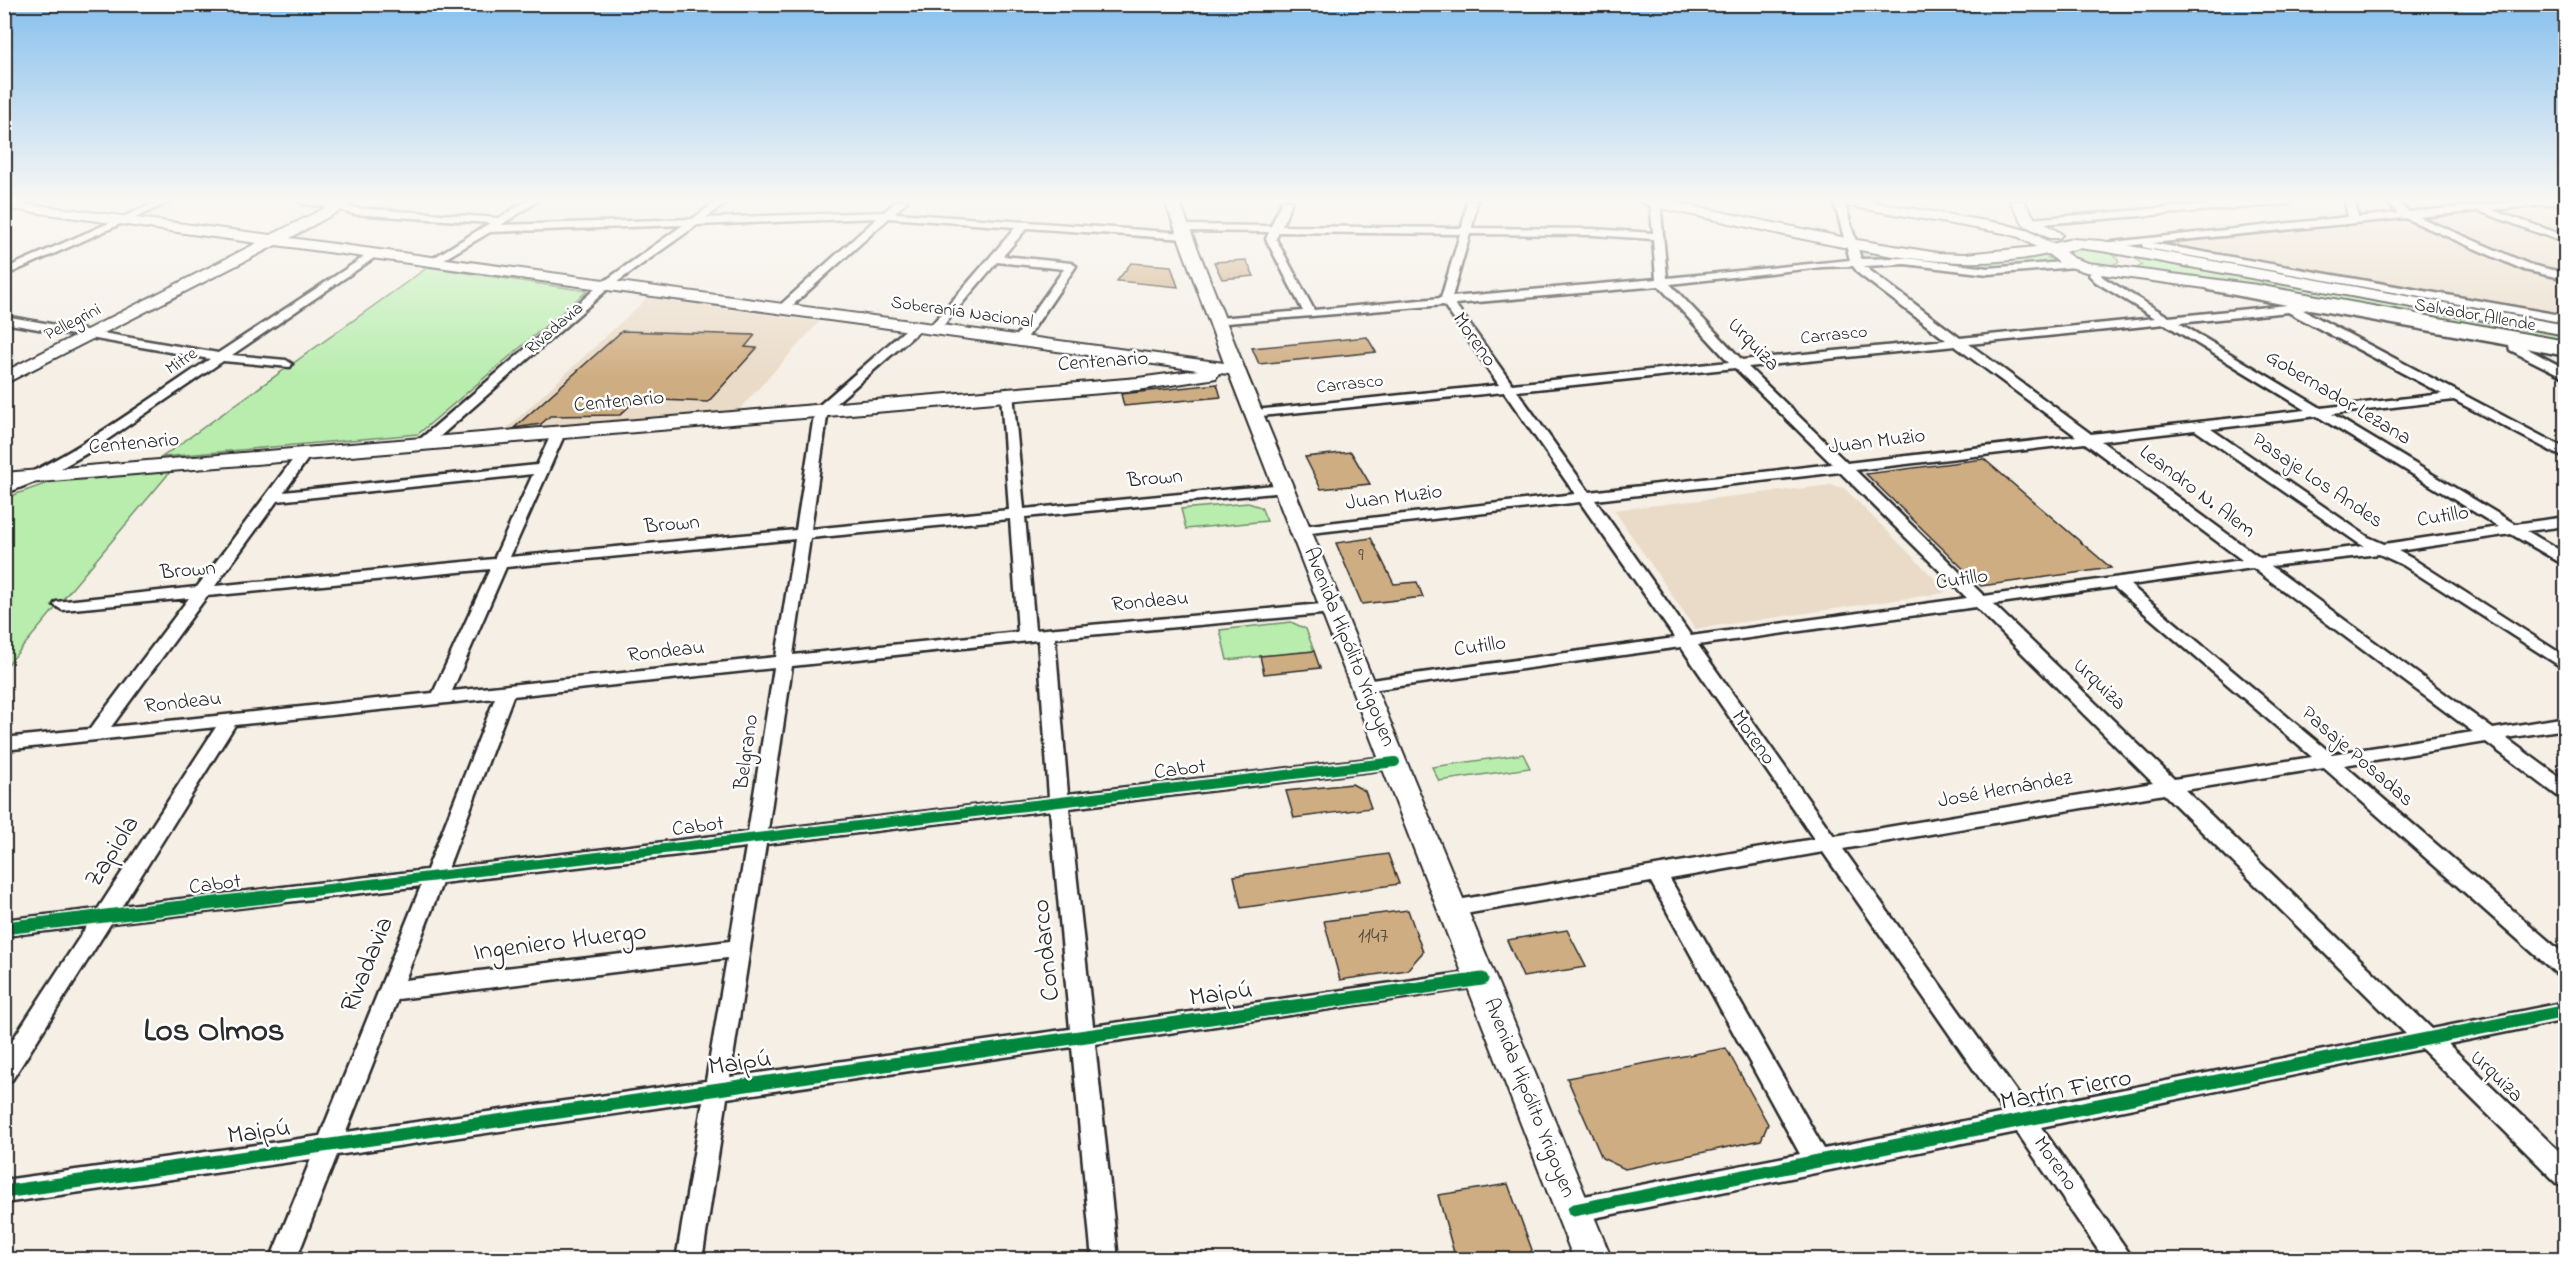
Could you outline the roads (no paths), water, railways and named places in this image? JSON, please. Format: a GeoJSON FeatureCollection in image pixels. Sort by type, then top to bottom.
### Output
{"type":"FeatureCollection","features":[{"type":"Feature","properties":{"kind":"street"},"geometry":{"type":"LineString","coordinates":[[4,273],[34,260]]}},
{"type":"Feature","properties":{"kind":"street","name":"Pellegrini"},"geometry":{"type":"LineString","coordinates":[[4,379],[235,260]]}},
{"type":"Feature","properties":{"kind":"street","name":"Mitre"},"geometry":{"type":"LineString","coordinates":[[4,490],[37,476],[84,449],[364,260]]}},
{"type":"Feature","properties":{"kind":"street","name":"Soberanía Nacional"},"geometry":{"type":"LineString","coordinates":[[419,260],[1236,370]]}},
{"type":"Feature","properties":{"kind":"street","name":"Rivadavia"},"geometry":{"type":"LineString","coordinates":[[424,443],[606,285],[641,260]]}},
{"type":"Feature","properties":{"kind":"street"},"geometry":{"type":"LineString","coordinates":[[782,309],[836,260]]}},
{"type":"Feature","properties":{"kind":"street"},"geometry":{"type":"LineString","coordinates":[[822,409],[925,328],[994,260]]}},
{"type":"Feature","properties":{"kind":"street"},"geometry":{"type":"LineString","coordinates":[[1006,260],[1071,266],[1019,341]]}},
{"type":"Feature","properties":{"kind":"street","name":"Avenida Hipólito Yrigoyen"},"geometry":{"type":"LineString","coordinates":[[1195,260],[1236,370],[1334,608],[1593,1260]]}},
{"type":"Feature","properties":{"kind":"street"},"geometry":{"type":"LineString","coordinates":[[1282,260],[1310,313]]}},
{"type":"Feature","properties":{"kind":"street","name":"Moreno"},"geometry":{"type":"LineString","coordinates":[[1458,260],[1446,300],[1828,845],[2025,1120],[2121,1260]]}},
{"type":"Feature","properties":{"kind":"street"},"geometry":{"type":"LineString","coordinates":[[1660,260],[1662,282]]}},
{"type":"Feature","properties":{"kind":"street"},"geometry":{"type":"LineString","coordinates":[[1822,264],[1834,260]]}},
{"type":"Feature","properties":{"kind":"street","name":"Salvador Allende"},"geometry":{"type":"LineString","coordinates":[[2069,260],[2075,264],[2165,278],[2381,305],[2447,309],[2565,330]]}},
{"type":"Feature","properties":{"kind":"street"},"geometry":{"type":"LineString","coordinates":[[2103,269],[2118,269],[2129,263],[2127,260]]}},
{"type":"Feature","properties":{"kind":"street","name":"Salvador Allende"},"geometry":{"type":"LineString","coordinates":[[2167,260],[2565,346]]}},
{"type":"Feature","properties":{"kind":"street","name":"Salvador Allende"},"geometry":{"type":"LineString","coordinates":[[2232,260],[2565,320]]}},
{"type":"Feature","properties":{"kind":"street"},"geometry":{"type":"LineString","coordinates":[[2510,260],[2528,268],[2565,276]]}},
{"type":"Feature","properties":{"kind":"street"},"geometry":{"type":"LineString","coordinates":[[1218,322],[1662,282],[1822,264],[1905,261],[1988,271],[2075,264]]}},
{"type":"Feature","properties":{"kind":"street","name":"Leandro N. Alem"},"geometry":{"type":"LineString","coordinates":[[1856,262],[1863,272],[2565,792]]}},
{"type":"Feature","properties":{"kind":"street","name":"Gobernador Lezana"},"geometry":{"type":"LineString","coordinates":[[2103,269],[2095,275],[2100,280],[2565,561]]}},
{"type":"Feature","properties":{"kind":"street","name":"Salvador Allende"},"geometry":{"type":"LineString","coordinates":[[2165,278],[2565,352]]}},
{"type":"Feature","properties":{"kind":"street","name":"Urquiza"},"geometry":{"type":"LineString","coordinates":[[1662,282],[1738,364],[1842,467],[2171,786],[2565,1175]]}},
{"type":"Feature","properties":{"kind":"street"},"geometry":{"type":"LineString","coordinates":[[2254,296],[2290,308],[2565,455]]}},
{"type":"Feature","properties":{"kind":"street"},"geometry":{"type":"LineString","coordinates":[[2381,305],[2497,339],[2565,374]]}},
{"type":"Feature","properties":{"kind":"street","name":"Carrasco"},"geometry":{"type":"LineString","coordinates":[[1255,414],[2309,306]]}},
{"type":"Feature","properties":{"kind":"street"},"geometry":{"type":"LineString","coordinates":[[2447,309],[2544,316]]}},
{"type":"Feature","properties":{"kind":"street"},"geometry":{"type":"LineString","coordinates":[[4,319],[221,357],[286,364]]}},
{"type":"Feature","properties":{"kind":"street","name":"Centenario"},"geometry":{"type":"LineString","coordinates":[[4,479],[1157,382],[1236,370]]}},
{"type":"Feature","properties":{"kind":"street","name":"Condarco"},"geometry":{"type":"LineString","coordinates":[[1007,393],[1017,514],[1037,635],[1059,803],[1105,1260]]}},
{"type":"Feature","properties":{"kind":"street","name":"Juan Muzio"},"geometry":{"type":"LineString","coordinates":[[1302,530],[2457,396]]}},
{"type":"Feature","properties":{"kind":"street","name":"Belgrano"},"geometry":{"type":"LineString","coordinates":[[689,1260],[757,838],[822,409]]}},
{"type":"Feature","properties":{"kind":"street","name":"Pasaje Los Andes"},"geometry":{"type":"LineString","coordinates":[[2198,426],[2363,540],[2408,562],[2565,666]]}},
{"type":"Feature","properties":{"kind":"street"},"geometry":{"type":"LineString","coordinates":[[440,698],[559,431]]}},
{"type":"Feature","properties":{"kind":"street"},"geometry":{"type":"LineString","coordinates":[[96,734],[306,453]]}},
{"type":"Feature","properties":{"kind":"street"},"geometry":{"type":"LineString","coordinates":[[273,496],[542,469]]}},
{"type":"Feature","properties":{"kind":"street","name":"Brown"},"geometry":{"type":"LineString","coordinates":[[62,604],[1285,488]]}},
{"type":"Feature","properties":{"kind":"street","name":"Cutillo"},"geometry":{"type":"LineString","coordinates":[[1364,686],[2256,562],[2382,549],[2565,521]]}},
{"type":"Feature","properties":{"kind":"street","name":"Pasaje Posadas"},"geometry":{"type":"LineString","coordinates":[[2117,582],[2328,761],[2565,969]]}},
{"type":"Feature","properties":{"kind":"street","name":"Rondeau"},"geometry":{"type":"LineString","coordinates":[[4,744],[1037,635],[1334,608]]}},
{"type":"Feature","properties":{"kind":"street","name":"Rivadavia"},"geometry":{"type":"LineString","coordinates":[[282,1260],[506,691]]}},
{"type":"Feature","properties":{"kind":"street","name":"Zapiola"},"geometry":{"type":"LineString","coordinates":[[4,1072],[229,721]]}},
{"type":"Feature","properties":{"kind":"street","name":"José Hernández"},"geometry":{"type":"LineString","coordinates":[[1453,908],[2171,786],[2565,723]]}},
{"type":"Feature","properties":{"kind":"street","name":"Cabot"},"geometry":{"type":"LineString","coordinates":[[4,928],[1395,762]]}},
{"type":"Feature","properties":{"kind":"street"},"geometry":{"type":"LineString","coordinates":[[1657,874],[1818,1162]]}},
{"type":"Feature","properties":{"kind":"street","name":"Ingeniero Huergo"},"geometry":{"type":"LineString","coordinates":[[388,991],[738,948]]}},
{"type":"Feature","properties":{"kind":"street","name":"Maipú"},"geometry":{"type":"LineString","coordinates":[[4,1192],[1482,979]]}},
{"type":"Feature","properties":{"kind":"street","name":"Martín Fierro"},"geometry":{"type":"LineString","coordinates":[[1574,1210],[2565,1011]]}},
{"type":"Feature","properties":{"kind":"district","name":"Los Olmos"},"geometry":{"type":"Point","coordinates":[214,1032]}}]}
